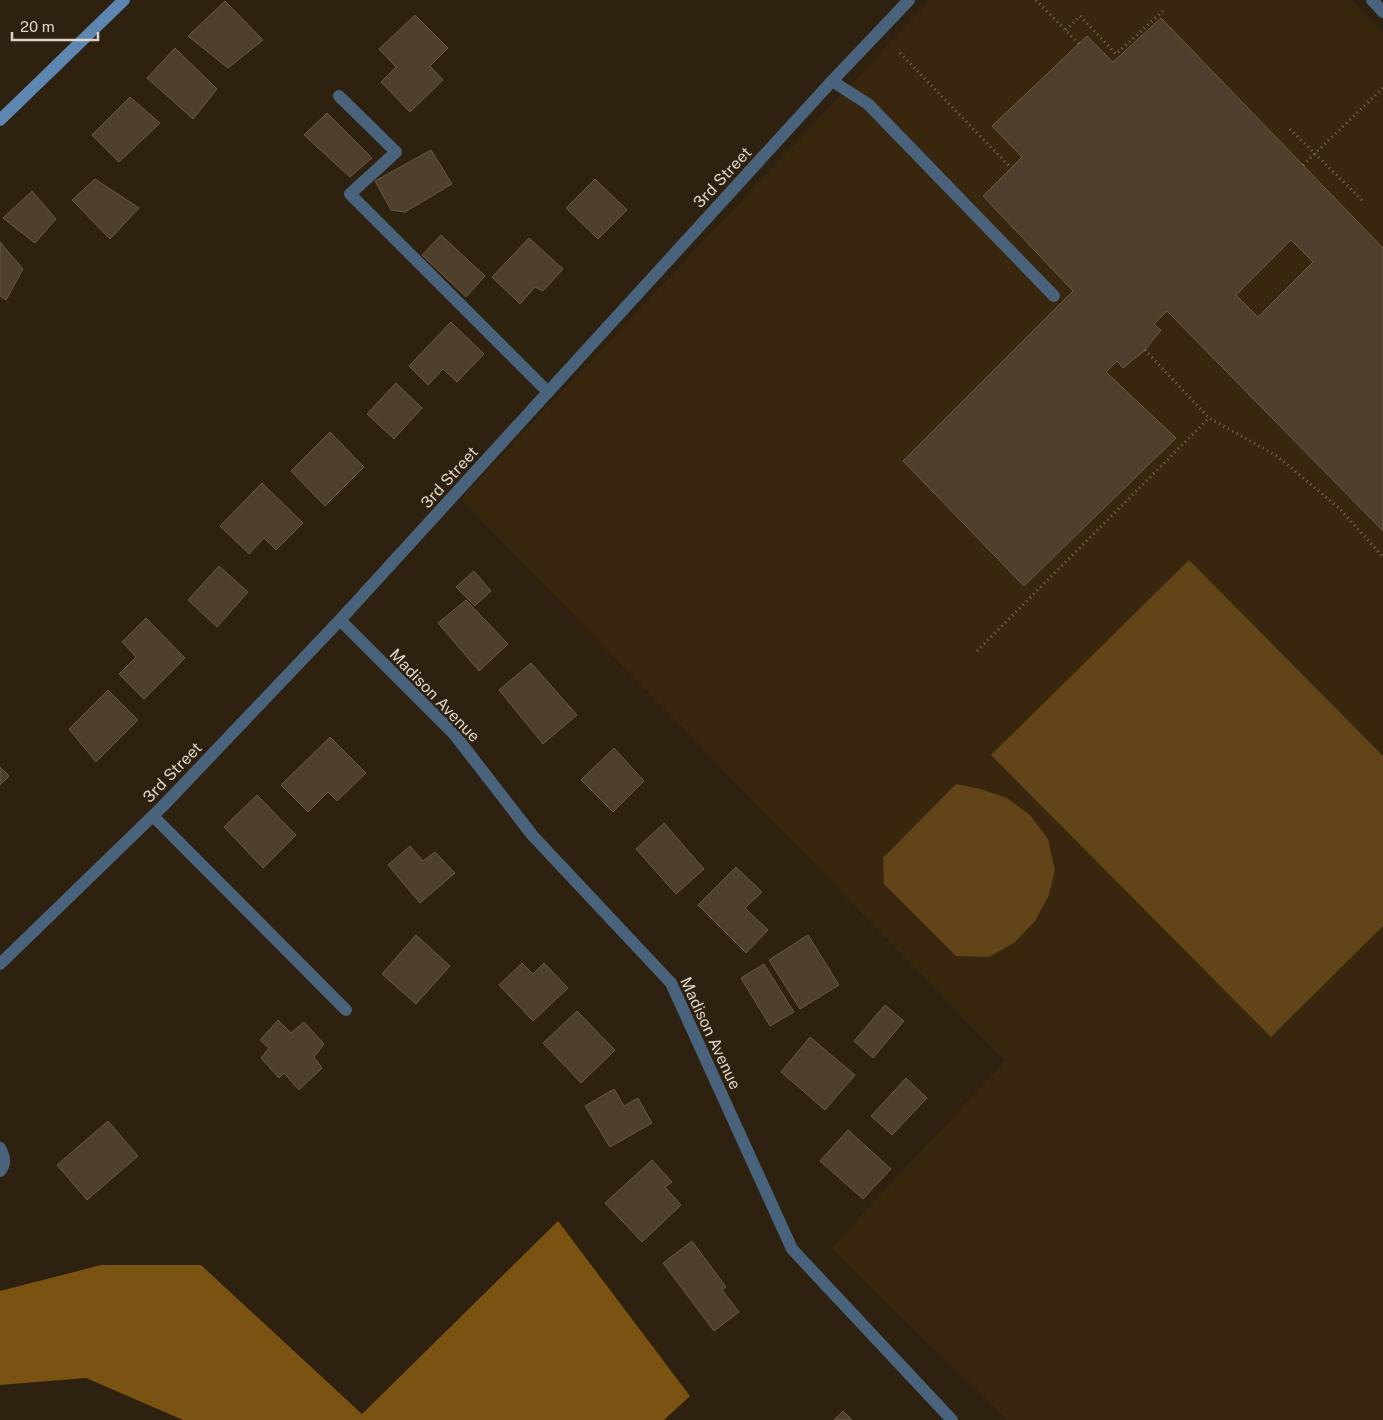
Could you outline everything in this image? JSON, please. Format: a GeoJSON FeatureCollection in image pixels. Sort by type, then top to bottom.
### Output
{"type":"FeatureCollection","features":[{"type":"Feature","properties":{"kind":"main road"},"geometry":{"type":"LineString","coordinates":[[0,120],[124,0]]}},
{"type":"Feature","properties":{"kind":"street","name":"3rd Street"},"geometry":{"type":"LineString","coordinates":[[0,964],[153,816],[340,620],[832,80],[909,0]]}},
{"type":"Feature","properties":{"kind":"street"},"geometry":{"type":"LineString","coordinates":[[1372,0],[1383,12]]}},
{"type":"Feature","properties":{"kind":"street"},"geometry":{"type":"LineString","coordinates":[[832,80],[868,104],[1054,296]]}},
{"type":"Feature","properties":{"kind":"street"},"geometry":{"type":"LineString","coordinates":[[339,96],[396,152],[350,194],[548,392]]}},
{"type":"Feature","properties":{"kind":"street","name":"Madison Avenue"},"geometry":{"type":"LineString","coordinates":[[340,620],[454,734],[533,836],[671,982],[792,1249],[952,1420]]}},
{"type":"Feature","properties":{"kind":"street"},"geometry":{"type":"LineString","coordinates":[[153,816],[346,1010]]}},
{"type":"Feature","properties":{"kind":"street"},"geometry":{"type":"LineString","coordinates":[[0,1148],[5,1156],[4,1167],[0,1171]]}},
{"type":"Feature","properties":{"kind":"path"},"geometry":{"type":"LineString","coordinates":[[1036,0],[1079,44]]}},
{"type":"Feature","properties":{"kind":"path"},"geometry":{"type":"LineString","coordinates":[[1066,30],[1080,16],[1116,54],[1163,11]]}},
{"type":"Feature","properties":{"kind":"path"},"geometry":{"type":"LineString","coordinates":[[900,53],[1011,168]]}},
{"type":"Feature","properties":{"kind":"path"},"geometry":{"type":"LineString","coordinates":[[1303,165],[1383,88]]}},
{"type":"Feature","properties":{"kind":"path"},"geometry":{"type":"LineString","coordinates":[[1290,129],[1362,200]]}},
{"type":"Feature","properties":{"kind":"path"},"geometry":{"type":"LineString","coordinates":[[1146,350],[1209,418],[1277,456],[1339,508],[1383,557]]}},
{"type":"Feature","properties":{"kind":"path"},"geometry":{"type":"LineString","coordinates":[[977,651],[1209,418]]}},
{"type":"Feature","properties":{"kind":"shaded area"},"geometry":{"type":"Polygon","coordinates":[[[930,0],[1351,0],[1383,33],[1383,1420],[1007,1420],[831,1248],[1005,1061],[461,499],[930,0]]]}},
{"type":"Feature","properties":{"kind":"shaded area"},"geometry":{"type":"Polygon","coordinates":[[[1189,560],[1383,756],[1383,926],[1271,1037],[991,755],[1189,560]]]}},
{"type":"Feature","properties":{"kind":"shaded area"},"geometry":{"type":"Polygon","coordinates":[[[956,784],[980,789],[1007,798],[1030,815],[1048,839],[1055,870],[1049,895],[1035,921],[1014,943],[989,957],[956,956],[884,884],[883,858],[956,784]]]}},
{"type":"Feature","properties":{"kind":"shaded area"},"geometry":{"type":"Polygon","coordinates":[[[558,1221],[690,1396],[664,1420],[183,1420],[86,1378],[0,1385],[0,1291],[101,1265],[201,1265],[362,1414],[558,1221]]]}},
{"type":"Feature","properties":{"kind":"building"},"geometry":{"type":"Polygon","coordinates":[[[225,1],[263,40],[228,68],[188,36],[225,1]]]}},
{"type":"Feature","properties":{"kind":"building"},"geometry":{"type":"Polygon","coordinates":[[[415,15],[448,48],[430,66],[443,80],[410,112],[381,82],[396,67],[379,49],[415,15]]]}},
{"type":"Feature","properties":{"kind":"building"},"geometry":{"type":"Polygon","coordinates":[[[1161,18],[1383,248],[1383,531],[1167,311],[1154,324],[1161,330],[1145,350],[1123,368],[1117,361],[1106,372],[1176,438],[1024,586],[903,461],[1073,291],[983,196],[1022,157],[992,126],[1087,36],[1113,62],[1161,18]],[[1291,240],[1236,295],[1258,317],[1313,262],[1291,240]]]}},
{"type":"Feature","properties":{"kind":"building"},"geometry":{"type":"Polygon","coordinates":[[[175,48],[217,89],[193,119],[147,78],[175,48]]]}},
{"type":"Feature","properties":{"kind":"building"},"geometry":{"type":"Polygon","coordinates":[[[130,97],[160,123],[119,162],[92,135],[130,97]]]}},
{"type":"Feature","properties":{"kind":"building"},"geometry":{"type":"Polygon","coordinates":[[[327,113],[372,158],[350,177],[304,135],[327,113]]]}},
{"type":"Feature","properties":{"kind":"building"},"geometry":{"type":"Polygon","coordinates":[[[431,150],[452,184],[405,212],[391,210],[375,181],[431,150]]]}},
{"type":"Feature","properties":{"kind":"building"},"geometry":{"type":"Polygon","coordinates":[[[95,179],[139,208],[110,239],[72,200],[95,179]]]}},
{"type":"Feature","properties":{"kind":"building"},"geometry":{"type":"Polygon","coordinates":[[[595,179],[627,210],[598,239],[566,208],[595,179]]]}},
{"type":"Feature","properties":{"kind":"building"},"geometry":{"type":"Polygon","coordinates":[[[32,191],[56,219],[35,243],[3,218],[32,191]]]}},
{"type":"Feature","properties":{"kind":"building"},"geometry":{"type":"Polygon","coordinates":[[[441,235],[485,276],[466,297],[422,255],[441,235]]]}},
{"type":"Feature","properties":{"kind":"building"},"geometry":{"type":"Polygon","coordinates":[[[529,238],[563,269],[543,291],[535,287],[520,304],[492,277],[529,238]]]}},
{"type":"Feature","properties":{"kind":"building"},"geometry":{"type":"Polygon","coordinates":[[[0,242],[23,269],[6,300],[0,296],[0,242]]]}},
{"type":"Feature","properties":{"kind":"building"},"geometry":{"type":"Polygon","coordinates":[[[451,322],[484,354],[457,382],[443,369],[428,385],[409,366],[451,322]]]}},
{"type":"Feature","properties":{"kind":"building"},"geometry":{"type":"Polygon","coordinates":[[[396,383],[422,408],[394,439],[367,414],[396,383]]]}},
{"type":"Feature","properties":{"kind":"building"},"geometry":{"type":"Polygon","coordinates":[[[330,432],[364,467],[325,506],[291,471],[330,432]]]}},
{"type":"Feature","properties":{"kind":"building"},"geometry":{"type":"Polygon","coordinates":[[[262,483],[303,523],[276,550],[264,538],[249,554],[220,526],[262,483]]]}},
{"type":"Feature","properties":{"kind":"building"},"geometry":{"type":"Polygon","coordinates":[[[219,566],[248,592],[217,627],[188,600],[219,566]]]}},
{"type":"Feature","properties":{"kind":"building"},"geometry":{"type":"Polygon","coordinates":[[[474,571],[491,591],[475,606],[456,587],[474,571]]]}},
{"type":"Feature","properties":{"kind":"building"},"geometry":{"type":"Polygon","coordinates":[[[466,600],[508,644],[479,671],[438,623],[466,600]]]}},
{"type":"Feature","properties":{"kind":"building"},"geometry":{"type":"Polygon","coordinates":[[[146,618],[185,658],[144,699],[119,674],[136,657],[122,642],[146,618]]]}},
{"type":"Feature","properties":{"kind":"building"},"geometry":{"type":"Polygon","coordinates":[[[531,663],[577,715],[543,744],[499,690],[531,663]]]}},
{"type":"Feature","properties":{"kind":"building"},"geometry":{"type":"Polygon","coordinates":[[[108,690],[138,720],[96,762],[69,729],[108,690]]]}},
{"type":"Feature","properties":{"kind":"building"},"geometry":{"type":"Polygon","coordinates":[[[330,737],[366,773],[337,801],[328,792],[308,812],[281,785],[330,737]]]}},
{"type":"Feature","properties":{"kind":"building"},"geometry":{"type":"Polygon","coordinates":[[[614,748],[644,781],[613,812],[581,780],[614,748]]]}},
{"type":"Feature","properties":{"kind":"building"},"geometry":{"type":"Polygon","coordinates":[[[0,767],[9,776],[0,785],[0,767]]]}},
{"type":"Feature","properties":{"kind":"building"},"geometry":{"type":"Polygon","coordinates":[[[257,795],[296,835],[263,868],[224,827],[257,795]]]}},
{"type":"Feature","properties":{"kind":"building"},"geometry":{"type":"Polygon","coordinates":[[[664,823],[704,869],[676,894],[636,849],[664,823]]]}},
{"type":"Feature","properties":{"kind":"building"},"geometry":{"type":"Polygon","coordinates":[[[410,846],[423,861],[435,852],[455,873],[420,903],[388,865],[410,846]]]}},
{"type":"Feature","properties":{"kind":"building"},"geometry":{"type":"Polygon","coordinates":[[[736,867],[762,892],[745,908],[768,930],[746,953],[698,905],[736,867]]]}},
{"type":"Feature","properties":{"kind":"building"},"geometry":{"type":"Polygon","coordinates":[[[416,935],[450,966],[416,1004],[382,974],[416,935]]]}},
{"type":"Feature","properties":{"kind":"building"},"geometry":{"type":"Polygon","coordinates":[[[808,935],[839,985],[800,1009],[769,960],[808,935]]]}},
{"type":"Feature","properties":{"kind":"building"},"geometry":{"type":"Polygon","coordinates":[[[522,963],[533,974],[544,963],[568,988],[533,1021],[499,985],[522,963]]]}},
{"type":"Feature","properties":{"kind":"building"},"geometry":{"type":"Polygon","coordinates":[[[764,964],[794,1012],[770,1026],[741,978],[764,964]]]}},
{"type":"Feature","properties":{"kind":"building"},"geometry":{"type":"Polygon","coordinates":[[[885,1005],[904,1021],[873,1058],[854,1041],[885,1005]]]}},
{"type":"Feature","properties":{"kind":"building"},"geometry":{"type":"Polygon","coordinates":[[[577,1011],[615,1050],[581,1083],[543,1043],[577,1011]]]}},
{"type":"Feature","properties":{"kind":"building"},"geometry":{"type":"Polygon","coordinates":[[[278,1020],[291,1033],[304,1022],[324,1044],[314,1057],[322,1068],[299,1090],[284,1073],[279,1078],[261,1058],[269,1048],[260,1040],[278,1020]]]}},
{"type":"Feature","properties":{"kind":"building"},"geometry":{"type":"Polygon","coordinates":[[[810,1037],[855,1075],[825,1110],[781,1072],[810,1037]]]}},
{"type":"Feature","properties":{"kind":"building"},"geometry":{"type":"Polygon","coordinates":[[[906,1078],[927,1098],[892,1135],[871,1116],[906,1078]]]}},
{"type":"Feature","properties":{"kind":"building"},"geometry":{"type":"Polygon","coordinates":[[[614,1089],[624,1106],[638,1098],[652,1123],[610,1147],[585,1106],[614,1089]]]}},
{"type":"Feature","properties":{"kind":"building"},"geometry":{"type":"Polygon","coordinates":[[[108,1121],[138,1156],[87,1200],[57,1165],[108,1121]]]}},
{"type":"Feature","properties":{"kind":"building"},"geometry":{"type":"Polygon","coordinates":[[[848,1130],[891,1169],[863,1199],[820,1161],[848,1130]]]}},
{"type":"Feature","properties":{"kind":"building"},"geometry":{"type":"Polygon","coordinates":[[[652,1160],[672,1182],[665,1187],[681,1205],[642,1242],[605,1203],[652,1160]]]}},
{"type":"Feature","properties":{"kind":"building"},"geometry":{"type":"Polygon","coordinates":[[[692,1241],[726,1287],[722,1290],[739,1312],[714,1331],[663,1263],[692,1241]]]}},
{"type":"Feature","properties":{"kind":"building"},"geometry":{"type":"Polygon","coordinates":[[[843,1411],[852,1420],[834,1420],[843,1411]]]}}]}
